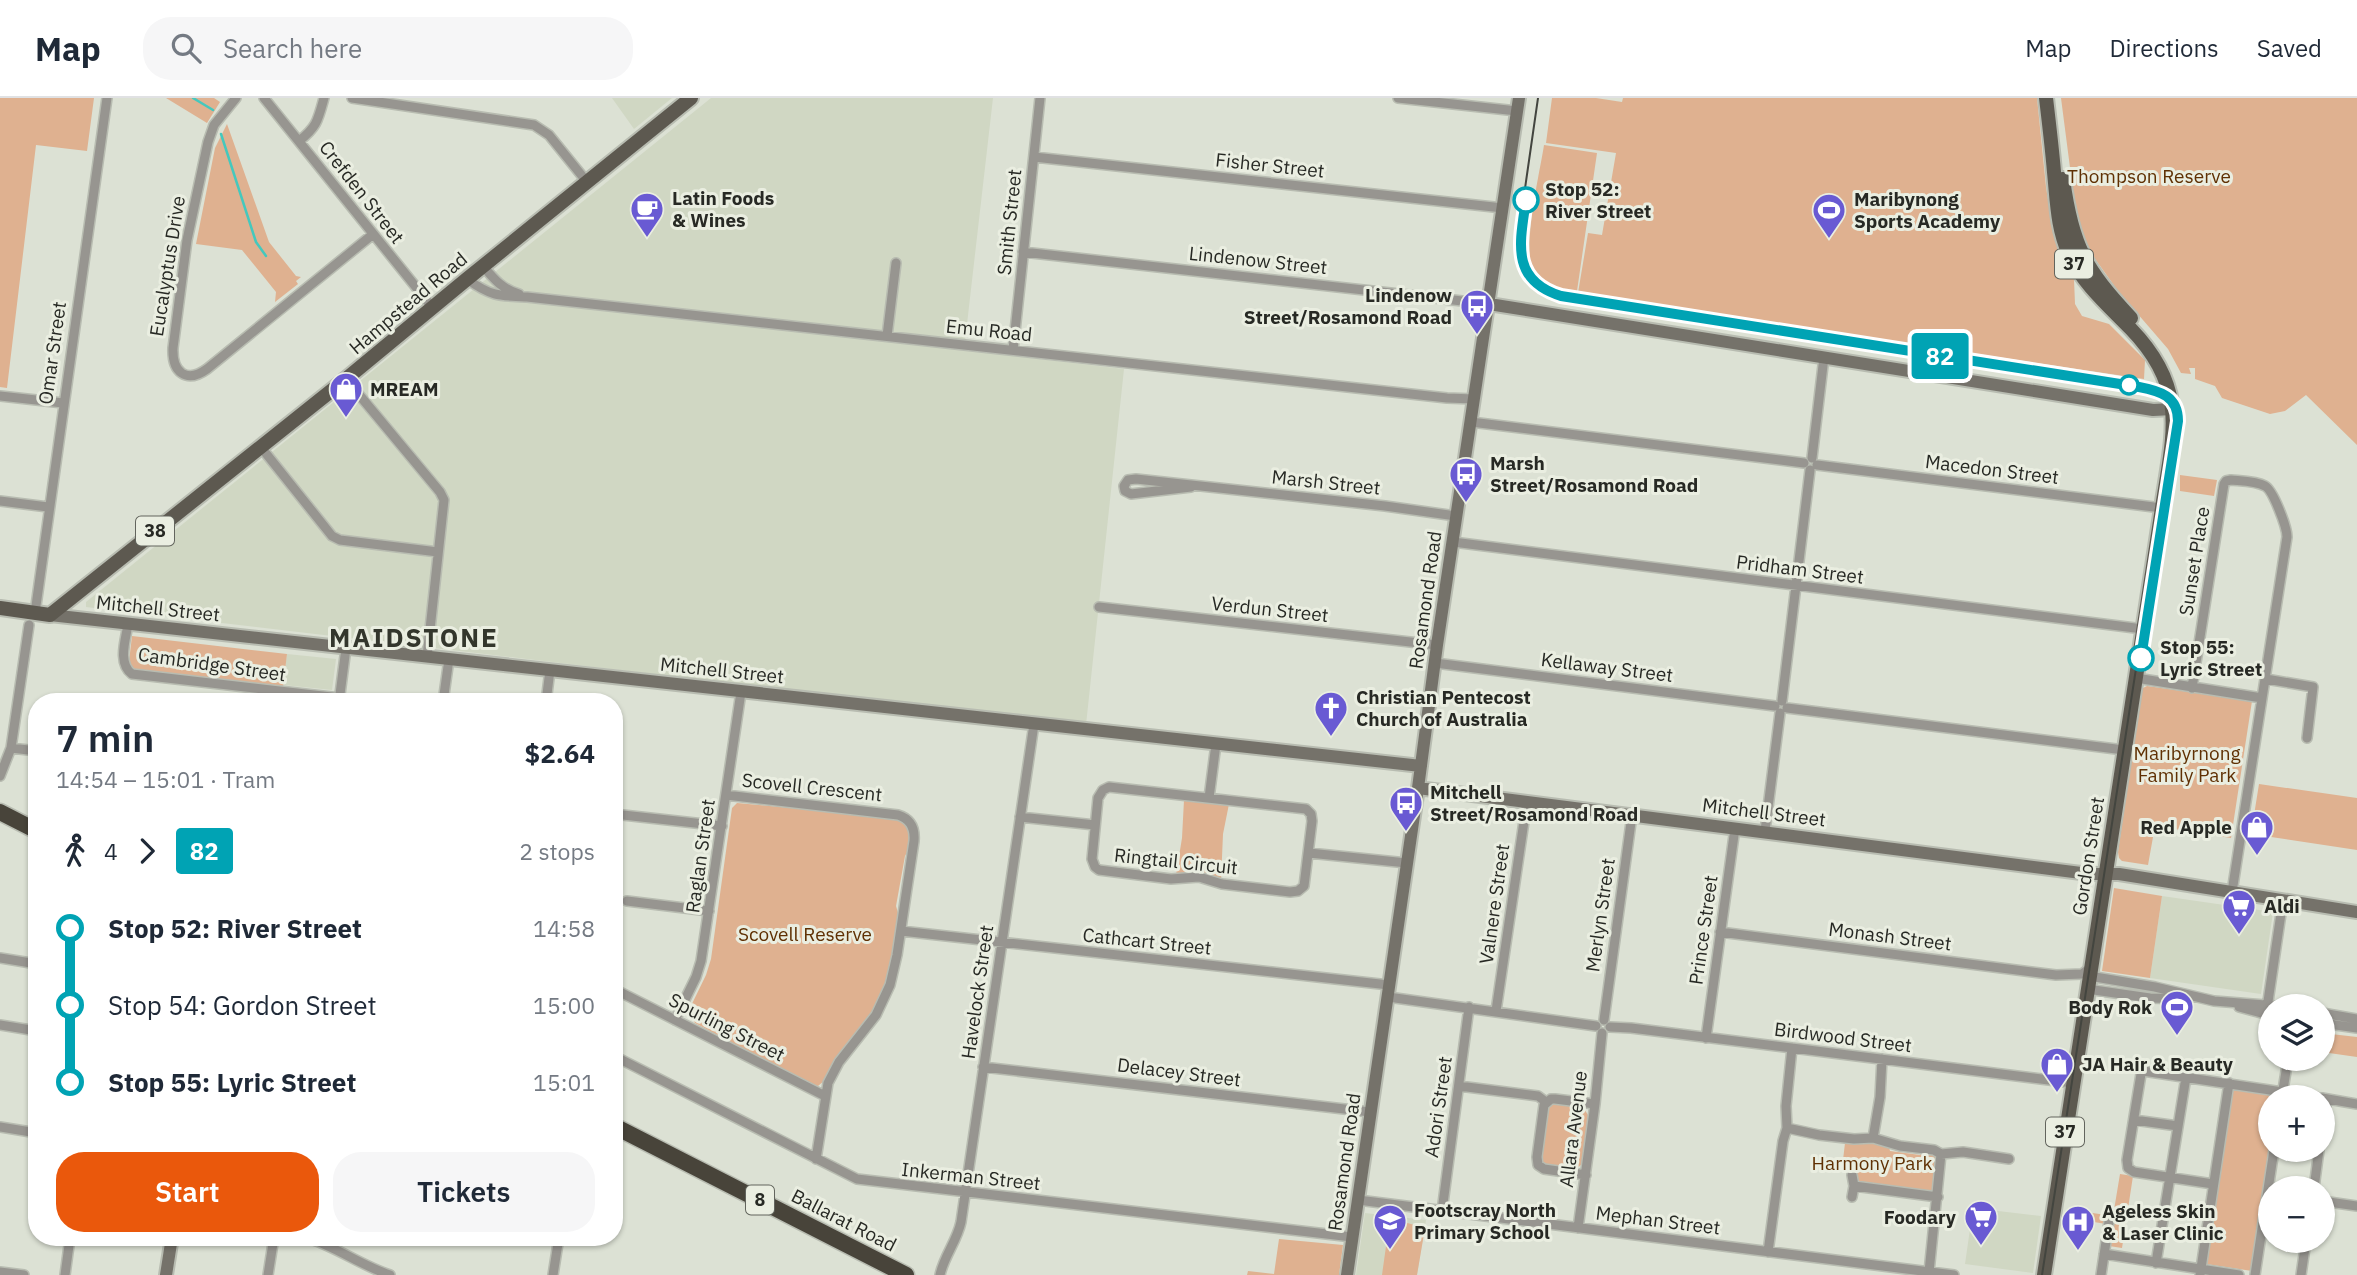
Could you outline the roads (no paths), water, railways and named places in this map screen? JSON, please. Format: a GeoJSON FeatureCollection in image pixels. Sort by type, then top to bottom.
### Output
{"type":"FeatureCollection","features":[{"type":"Feature","properties":{"kind":"highway"},"geometry":{"type":"LineString","coordinates":[[0,812],[28,826]]}},
{"type":"Feature","properties":{"kind":"highway","name":"Ballarat Road"},"geometry":{"type":"LineString","coordinates":[[623,1131],[906,1275]]}},
{"type":"Feature","properties":{"kind":"main road","name":"Hampstead Road"},"geometry":{"type":"LineString","coordinates":[[50,615],[346,379],[691,98]]}},
{"type":"Feature","properties":{"kind":"main road","name":"Gordon Street"},"geometry":{"type":"LineString","coordinates":[[2046,98],[2060,229],[2070,256],[2095,295],[2129,327],[2153,356],[2176,404]]}},
{"type":"Feature","properties":{"kind":"main road","name":"Gordon Street"},"geometry":{"type":"LineString","coordinates":[[2044,1275],[2176,404],[2176,383],[2166,361],[2097,279],[2079,249],[2071,228],[2053,98]]}},
{"type":"Feature","properties":{"kind":"main road"},"geometry":{"type":"LineString","coordinates":[[2095,295],[2097,279]]}},
{"type":"Feature","properties":{"kind":"main road","name":"Mitchell Street"},"geometry":{"type":"LineString","coordinates":[[0,609],[19,611],[32,619],[50,615]]}},
{"type":"Feature","properties":{"kind":"street","name":"Omar Street"},"geometry":{"type":"LineString","coordinates":[[0,776],[11,748],[32,619],[107,98]]}},
{"type":"Feature","properties":{"kind":"street","name":"Eucalyptus Drive"},"geometry":{"type":"LineString","coordinates":[[236,98],[215,125],[208,142],[197,189],[187,240],[173,348],[172,359],[180,373],[198,375],[207,369],[372,234]]}},
{"type":"Feature","properties":{"kind":"street","name":"Crefden Street"},"geometry":{"type":"LineString","coordinates":[[264,98],[432,307]]}},
{"type":"Feature","properties":{"kind":"street"},"geometry":{"type":"LineString","coordinates":[[299,141],[313,130],[318,122],[324,98]]}},
{"type":"Feature","properties":{"kind":"street"},"geometry":{"type":"LineString","coordinates":[[352,98],[411,102],[534,125],[549,135],[587,182]]}},
{"type":"Feature","properties":{"kind":"street","name":"Smith Street"},"geometry":{"type":"LineString","coordinates":[[1013,350],[1040,98]]}},
{"type":"Feature","properties":{"kind":"street"},"geometry":{"type":"LineString","coordinates":[[1398,98],[1518,104]]}},
{"type":"Feature","properties":{"kind":"street","name":"Rosamond Road"},"geometry":{"type":"LineString","coordinates":[[1347,1275],[1518,104]]}},
{"type":"Feature","properties":{"kind":"street","name":"Fisher Street"},"geometry":{"type":"LineString","coordinates":[[1034,157],[1503,208]]}},
{"type":"Feature","properties":{"kind":"street","name":"Lindenow Street"},"geometry":{"type":"LineString","coordinates":[[1023,252],[1489,304]]}},
{"type":"Feature","properties":{"kind":"street"},"geometry":{"type":"LineString","coordinates":[[887,337],[896,263]]}},
{"type":"Feature","properties":{"kind":"street","name":"Emu Road"},"geometry":{"type":"LineString","coordinates":[[483,266],[505,289],[527,297]]}},
{"type":"Feature","properties":{"kind":"street","name":"Emu Road"},"geometry":{"type":"LineString","coordinates":[[467,279],[491,295],[1474,402]]}},
{"type":"Feature","properties":{"kind":"street"},"geometry":{"type":"LineString","coordinates":[[1489,304],[2128,405],[2176,404]]}},
{"type":"Feature","properties":{"kind":"street"},"geometry":{"type":"LineString","coordinates":[[1765,831],[1824,357]]}},
{"type":"Feature","properties":{"kind":"street"},"geometry":{"type":"LineString","coordinates":[[346,379],[444,500],[427,657]]}},
{"type":"Feature","properties":{"kind":"street"},"geometry":{"type":"LineString","coordinates":[[0,396],[63,403]]}},
{"type":"Feature","properties":{"kind":"street","name":"Macedon Street"},"geometry":{"type":"LineString","coordinates":[[1471,422],[2162,508]]}},
{"type":"Feature","properties":{"kind":"street"},"geometry":{"type":"LineString","coordinates":[[260,446],[332,536],[340,540],[438,552]]}},
{"type":"Feature","properties":{"kind":"street","name":"Marsh Street"},"geometry":{"type":"LineString","coordinates":[[1191,487],[1131,494],[1125,491],[1124,486],[1132,479],[1456,516]]}},
{"type":"Feature","properties":{"kind":"street","name":"Sunset Place"},"geometry":{"type":"LineString","coordinates":[[2192,688],[2225,481],[2266,486],[2287,531],[2266,679]]}},
{"type":"Feature","properties":{"kind":"street"},"geometry":{"type":"LineString","coordinates":[[0,501],[48,507]]}},
{"type":"Feature","properties":{"kind":"street","name":"Pridham Street"},"geometry":{"type":"LineString","coordinates":[[1452,542],[2143,629]]}},
{"type":"Feature","properties":{"kind":"street"},"geometry":{"type":"LineString","coordinates":[[80,591],[75,610],[86,619]]}},
{"type":"Feature","properties":{"kind":"street","name":"Verdun Street"},"geometry":{"type":"LineString","coordinates":[[1099,607],[1437,645]]}},
{"type":"Feature","properties":{"kind":"street","name":"Mitchell Street"},"geometry":{"type":"LineString","coordinates":[[50,615],[1420,766]]}},
{"type":"Feature","properties":{"kind":"street","name":"Cambridge Street"},"geometry":{"type":"LineString","coordinates":[[128,624],[124,663],[127,670],[135,675],[282,693]]}},
{"type":"Feature","properties":{"kind":"street"},"geometry":{"type":"LineString","coordinates":[[340,693],[346,648]]}},
{"type":"Feature","properties":{"kind":"street"},"geometry":{"type":"LineString","coordinates":[[444,693],[449,659]]}},
{"type":"Feature","properties":{"kind":"street","name":"Kellaway Street"},"geometry":{"type":"LineString","coordinates":[[1435,663],[2124,750]]}},
{"type":"Feature","properties":{"kind":"street"},"geometry":{"type":"LineString","coordinates":[[547,693],[550,670]]}},
{"type":"Feature","properties":{"kind":"street"},"geometry":{"type":"LineString","coordinates":[[2136,678],[2262,698]]}},
{"type":"Feature","properties":{"kind":"street"},"geometry":{"type":"LineString","coordinates":[[2232,892],[2266,679],[2313,687],[2307,738]]}},
{"type":"Feature","properties":{"kind":"street","name":"Raglan Street"},"geometry":{"type":"LineString","coordinates":[[675,1020],[699,970],[741,692]]}},
{"type":"Feature","properties":{"kind":"street","name":"Havelock Street"},"geometry":{"type":"LineString","coordinates":[[940,1275],[959,1229],[1034,724]]}},
{"type":"Feature","properties":{"kind":"street"},"geometry":{"type":"LineString","coordinates":[[1209,798],[1216,744]]}},
{"type":"Feature","properties":{"kind":"street"},"geometry":{"type":"LineString","coordinates":[[11,748],[28,750]]}},
{"type":"Feature","properties":{"kind":"street","name":"Ringtail Circuit"},"geometry":{"type":"LineString","coordinates":[[1106,788],[1306,809],[1311,814],[1312,821],[1304,886],[1294,892],[1222,884],[1199,877],[1171,879],[1104,872],[1095,867],[1092,859],[1095,825],[1098,798],[1106,788]]}},
{"type":"Feature","properties":{"kind":"street","name":"Mitchell Street"},"geometry":{"type":"LineString","coordinates":[[1418,789],[2105,875],[2119,874],[2357,912]]}},
{"type":"Feature","properties":{"kind":"street","name":"Scovell Crescent"},"geometry":{"type":"LineString","coordinates":[[726,795],[893,814],[906,818],[913,828],[894,971],[884,1000],[868,1028],[839,1062],[828,1083],[816,1159]]}},
{"type":"Feature","properties":{"kind":"street","name":"Valnere Street"},"geometry":{"type":"LineString","coordinates":[[1496,1011],[1527,801]]}},
{"type":"Feature","properties":{"kind":"street"},"geometry":{"type":"LineString","coordinates":[[623,815],[722,826]]}},
{"type":"Feature","properties":{"kind":"street","name":"Merlyn Street"},"geometry":{"type":"LineString","coordinates":[[1603,1027],[1632,815]]}},
{"type":"Feature","properties":{"kind":"street"},"geometry":{"type":"LineString","coordinates":[[1020,817],[1095,825]]}},
{"type":"Feature","properties":{"kind":"street","name":"Prince Street"},"geometry":{"type":"LineString","coordinates":[[1706,1038],[1735,828]]}},
{"type":"Feature","properties":{"kind":"street"},"geometry":{"type":"LineString","coordinates":[[1309,853],[1408,863]]}},
{"type":"Feature","properties":{"kind":"street"},"geometry":{"type":"LineString","coordinates":[[627,901],[709,911]]}},
{"type":"Feature","properties":{"kind":"street"},"geometry":{"type":"LineString","coordinates":[[2270,994],[2283,901]]}},
{"type":"Feature","properties":{"kind":"street","name":"Cathcart Street"},"geometry":{"type":"LineString","coordinates":[[901,931],[1388,991]]}},
{"type":"Feature","properties":{"kind":"street","name":"Monash Street"},"geometry":{"type":"LineString","coordinates":[[1720,932],[2056,975],[2082,974],[2088,982],[2080,985],[2056,975]]}},
{"type":"Feature","properties":{"kind":"street"},"geometry":{"type":"LineString","coordinates":[[0,958],[28,963]]}},
{"type":"Feature","properties":{"kind":"street"},"geometry":{"type":"LineString","coordinates":[[2088,982],[2155,987],[2258,1010]]}},
{"type":"Feature","properties":{"kind":"street","name":"Birdwood Street"},"geometry":{"type":"LineString","coordinates":[[1388,991],[1469,1007],[1603,1027],[1631,1028],[2073,1083]]}},
{"type":"Feature","properties":{"kind":"street","name":"Spurling Street"},"geometry":{"type":"LineString","coordinates":[[623,994],[825,1096]]}},
{"type":"Feature","properties":{"kind":"street","name":"Adori Street"},"geometry":{"type":"LineString","coordinates":[[1442,1211],[1469,1007]]}},
{"type":"Feature","properties":{"kind":"street"},"geometry":{"type":"LineString","coordinates":[[2335,1015],[2357,1019]]}},
{"type":"Feature","properties":{"kind":"street"},"geometry":{"type":"LineString","coordinates":[[2335,1025],[2357,1028]]}},
{"type":"Feature","properties":{"kind":"street","name":"Allara Avenue"},"geometry":{"type":"LineString","coordinates":[[1578,1228],[1603,1027]]}},
{"type":"Feature","properties":{"kind":"street"},"geometry":{"type":"LineString","coordinates":[[0,1028],[28,1030]]}},
{"type":"Feature","properties":{"kind":"street"},"geometry":{"type":"LineString","coordinates":[[1768,1252],[1787,1128],[1786,1106],[1792,1048]]}},
{"type":"Feature","properties":{"kind":"street"},"geometry":{"type":"LineString","coordinates":[[1873,1138],[1880,1097],[1882,1059]]}},
{"type":"Feature","properties":{"kind":"street","name":"Inkerman Street"},"geometry":{"type":"LineString","coordinates":[[623,1061],[850,1177],[865,1181],[1352,1237]]}},
{"type":"Feature","properties":{"kind":"street","name":"Delacey Street"},"geometry":{"type":"LineString","coordinates":[[984,1067],[1370,1112]]}},
{"type":"Feature","properties":{"kind":"street"},"geometry":{"type":"LineString","coordinates":[[2213,1184],[2134,1172],[2129,1168],[2127,1160],[2141,1074],[2143,1071],[2258,1090]]}},
{"type":"Feature","properties":{"kind":"street"},"geometry":{"type":"LineString","coordinates":[[2156,1263],[2186,1077]]}},
{"type":"Feature","properties":{"kind":"street"},"geometry":{"type":"LineString","coordinates":[[2201,1272],[2229,1083]]}},
{"type":"Feature","properties":{"kind":"street"},"geometry":{"type":"LineString","coordinates":[[1459,1086],[1538,1096],[1546,1102]]}},
{"type":"Feature","properties":{"kind":"street"},"geometry":{"type":"LineString","coordinates":[[1586,1175],[1544,1169],[1538,1165],[1537,1157],[1546,1102],[1555,1099],[1595,1104]]}},
{"type":"Feature","properties":{"kind":"street"},"geometry":{"type":"LineString","coordinates":[[2335,1101],[2357,1104]]}},
{"type":"Feature","properties":{"kind":"street"},"geometry":{"type":"LineString","coordinates":[[2134,1120],[2178,1126]]}},
{"type":"Feature","properties":{"kind":"street"},"geometry":{"type":"LineString","coordinates":[[0,1127],[28,1132]]}},
{"type":"Feature","properties":{"kind":"street"},"geometry":{"type":"LineString","coordinates":[[1787,1128],[1819,1135],[1873,1138],[1900,1146],[1934,1150],[1941,1154],[1963,1152],[2009,1159]]}},
{"type":"Feature","properties":{"kind":"street"},"geometry":{"type":"LineString","coordinates":[[1928,1272],[1941,1154]]}},
{"type":"Feature","properties":{"kind":"street"},"geometry":{"type":"LineString","coordinates":[[1852,1175],[1853,1197]]}},
{"type":"Feature","properties":{"kind":"street"},"geometry":{"type":"LineString","coordinates":[[1854,1186],[1938,1197]]}},
{"type":"Feature","properties":{"kind":"street","name":"Mephan Street"},"geometry":{"type":"LineString","coordinates":[[1358,1200],[1954,1275]]}},
{"type":"Feature","properties":{"kind":"street"},"geometry":{"type":"LineString","coordinates":[[2335,1203],[2357,1206]]}},
{"type":"Feature","properties":{"kind":"street"},"geometry":{"type":"LineString","coordinates":[[2101,1275],[2109,1222]]}},
{"type":"Feature","properties":{"kind":"street"},"geometry":{"type":"LineString","coordinates":[[65,1275],[69,1246]]}},
{"type":"Feature","properties":{"kind":"street"},"geometry":{"type":"LineString","coordinates":[[166,1275],[171,1246]]}},
{"type":"Feature","properties":{"kind":"street"},"geometry":{"type":"LineString","coordinates":[[268,1275],[273,1246]]}},
{"type":"Feature","properties":{"kind":"street"},"geometry":{"type":"LineString","coordinates":[[329,1246],[390,1275]]}},
{"type":"Feature","properties":{"kind":"street"},"geometry":{"type":"LineString","coordinates":[[553,1275],[558,1246]]}},
{"type":"Feature","properties":{"kind":"street"},"geometry":{"type":"LineString","coordinates":[[2255,1275],[2259,1253]]}},
{"type":"Feature","properties":{"kind":"street"},"geometry":{"type":"LineString","coordinates":[[2301,1275],[2304,1253]]}},
{"type":"Feature","properties":{"kind":"street"},"geometry":{"type":"LineString","coordinates":[[2104,1254],[2201,1272],[2238,1275]]}},
{"type":"Feature","properties":{"kind":"street","name":"Havelock Street"},"geometry":{"type":"LineString","coordinates":[[930,1275],[944,1261]]}},
{"type":"Feature","properties":{"kind":"street"},"geometry":{"type":"LineString","coordinates":[[0,1272],[24,1275]]}},
{"type":"Feature","properties":{"kind":"waterway"},"geometry":{"type":"LineString","coordinates":[[193,98],[213,110]]}},
{"type":"Feature","properties":{"kind":"waterway"},"geometry":{"type":"LineString","coordinates":[[221,134],[256,242],[266,256]]}},
{"type":"Feature","properties":{"kind":"tram line"},"geometry":{"type":"LineString","coordinates":[[1538,98],[1516,251],[1525,278],[1545,294],[1564,300],[2142,392],[2156,396],[2170,409],[2173,430],[2042,1275]]}},
{"type":"Feature","properties":{"kind":"tram line","name":"82"},"geometry":{"type":"LineString","coordinates":[[1526,200],[1521,239],[1523,262],[1529,275],[1540,286],[1561,296],[2139,387],[2165,394],[2176,407],[2178,421],[2141,658]]}},
{"type":"Feature","properties":{"kind":"place","name":"Stop 52: River Street"},"geometry":{"type":"Point","coordinates":[1526,200]}},
{"type":"Feature","properties":{"kind":"place","name":"Latin Foods & Wines"},"geometry":{"type":"Point","coordinates":[647,239]}},
{"type":"Feature","properties":{"kind":"place","name":"Maribynong Sports Academy"},"geometry":{"type":"Point","coordinates":[1829,240]}},
{"type":"Feature","properties":{"kind":"place","name":"Lindenow Street/Rosamond Road"},"geometry":{"type":"Point","coordinates":[1477,336]}},
{"type":"Feature","properties":{"kind":"place","name":"MREAM"},"geometry":{"type":"Point","coordinates":[346,419]}},
{"type":"Feature","properties":{"kind":"place","name":"Marsh Street/Rosamond Road"},"geometry":{"type":"Point","coordinates":[1466,504]}},
{"type":"Feature","properties":{"kind":"place","name":"Stop 55: Lyric Street"},"geometry":{"type":"Point","coordinates":[2141,658]}},
{"type":"Feature","properties":{"kind":"place","name":"Christian Pentecost Church of Australia"},"geometry":{"type":"Point","coordinates":[1331,738]}},
{"type":"Feature","properties":{"kind":"place","name":"Mitchell Street/Rosamond Road"},"geometry":{"type":"Point","coordinates":[1406,833]}},
{"type":"Feature","properties":{"kind":"place","name":"Red Apple"},"geometry":{"type":"Point","coordinates":[2257,857]}},
{"type":"Feature","properties":{"kind":"place","name":"Aldi"},"geometry":{"type":"Point","coordinates":[2239,936]}},
{"type":"Feature","properties":{"kind":"place","name":"Body Rok"},"geometry":{"type":"Point","coordinates":[2177,1037]}},
{"type":"Feature","properties":{"kind":"place","name":"JA Hair & Beauty"},"geometry":{"type":"Point","coordinates":[2057,1094]}},
{"type":"Feature","properties":{"kind":"place","name":"Foodary"},"geometry":{"type":"Point","coordinates":[1981,1247]}},
{"type":"Feature","properties":{"kind":"place","name":"Footscray North Primary School"},"geometry":{"type":"Point","coordinates":[1390,1251]}},
{"type":"Feature","properties":{"kind":"place","name":"Ageless Skin & Laser Clinic"},"geometry":{"type":"Point","coordinates":[2078,1252]}},
{"type":"Feature","properties":{"kind":"district","name":"MAIDSTONE"},"geometry":{"type":"Point","coordinates":[414,638]}},
{"type":"Feature","properties":{"kind":"park label","name":"Thompson Reserve"},"geometry":{"type":"Point","coordinates":[2149,176]}},
{"type":"Feature","properties":{"kind":"park label","name":"Maribyrnong Family Park"},"geometry":{"type":"Point","coordinates":[2187,764]}},
{"type":"Feature","properties":{"kind":"park label","name":"Scovell Reserve"},"geometry":{"type":"Point","coordinates":[805,934]}},
{"type":"Feature","properties":{"kind":"park label","name":"Harmony Park"},"geometry":{"type":"Point","coordinates":[1872,1163]}}]}
